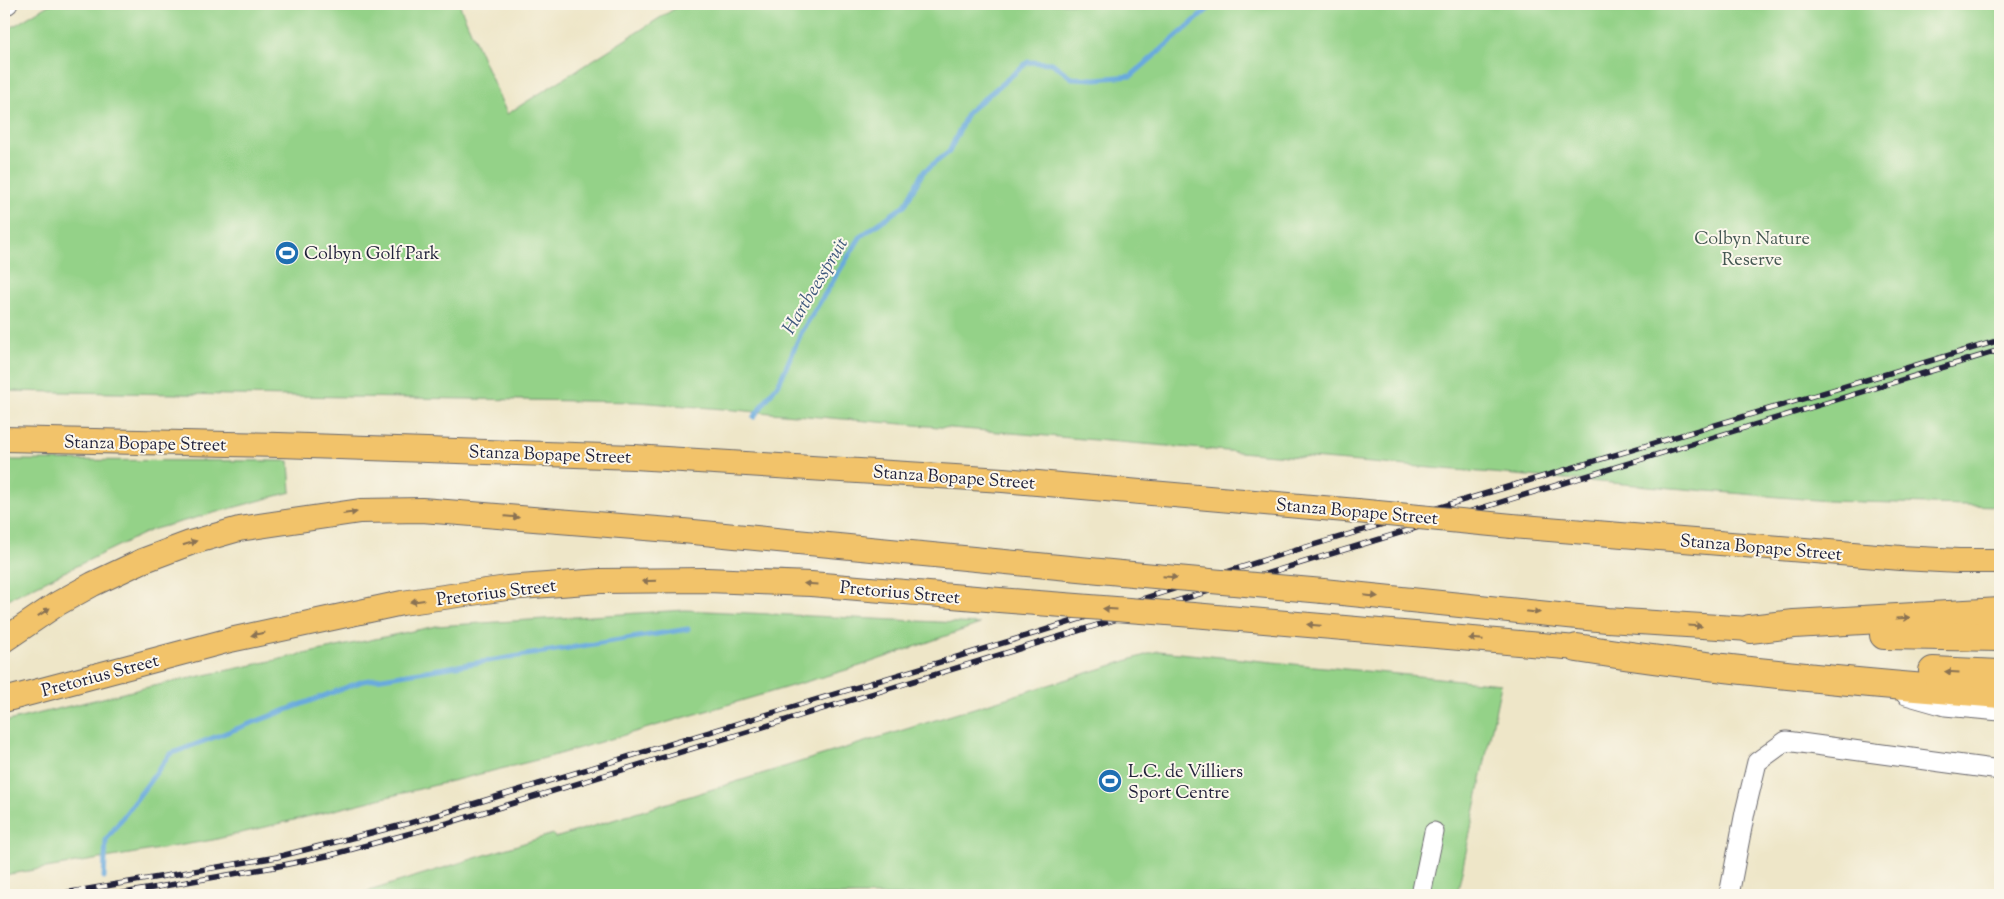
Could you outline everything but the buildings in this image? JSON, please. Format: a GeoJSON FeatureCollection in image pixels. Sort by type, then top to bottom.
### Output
{"type":"FeatureCollection","features":[{"type":"Feature","properties":{"kind":"highway"},"geometry":{"type":"LineString","coordinates":[[1750,629],[1794,624],[2000,612]]}},
{"type":"Feature","properties":{"kind":"highway"},"geometry":{"type":"LineString","coordinates":[[1750,629],[1889,636],[2000,637]]}},
{"type":"Feature","properties":{"kind":"highway"},"geometry":{"type":"LineString","coordinates":[[1577,648],[2000,674]]}},
{"type":"Feature","properties":{"kind":"highway"},"geometry":{"type":"LineString","coordinates":[[1577,648],[1716,668],[1876,685],[2000,694]]}},
{"type":"Feature","properties":{"kind":"main road","name":"Stanza Bopape Street"},"geometry":{"type":"LineString","coordinates":[[4,439],[384,448],[688,460],[1003,480],[1512,526],[1902,558],[1959,562],[2000,561]]}},
{"type":"Feature","properties":{"kind":"main road"},"geometry":{"type":"LineString","coordinates":[[4,640],[57,604],[93,584],[142,561],[190,543],[239,529],[360,511],[422,510],[683,530],[1606,620],[1750,629]]}},
{"type":"Feature","properties":{"kind":"main road","name":"Stanza Bopape Street"},"geometry":{"type":"LineString","coordinates":[[1902,558],[2000,550]]}},
{"type":"Feature","properties":{"kind":"main road","name":"Pretorius Street"},"geometry":{"type":"LineString","coordinates":[[4,700],[230,640],[402,603],[507,588],[600,581],[707,580],[811,584],[1577,648]]}},
{"type":"Feature","properties":{"kind":"street"},"geometry":{"type":"LineString","coordinates":[[4,6],[8,4]]}},
{"type":"Feature","properties":{"kind":"street"},"geometry":{"type":"LineString","coordinates":[[1876,685],[1913,698],[1945,706],[2000,711]]}},
{"type":"Feature","properties":{"kind":"street"},"geometry":{"type":"LineString","coordinates":[[1729,895],[1744,812],[1757,762],[1786,740],[2000,770]]}},
{"type":"Feature","properties":{"kind":"street"},"geometry":{"type":"LineString","coordinates":[[1421,895],[1434,832]]}},
{"type":"Feature","properties":{"kind":"green space","name":"Colbyn Nature Reserve"},"geometry":{"type":"Polygon","coordinates":[[[50,4],[459,4],[507,114],[682,4],[2000,4],[2000,506],[1828,501],[639,402],[4,391],[4,32],[50,4]]]}},
{"type":"Feature","properties":{"kind":"green space"},"geometry":{"type":"Polygon","coordinates":[[[4,460],[289,461],[291,492],[151,530],[4,601],[4,460]]]}},
{"type":"Feature","properties":{"kind":"green space"},"geometry":{"type":"Polygon","coordinates":[[[685,610],[980,624],[860,666],[549,757],[213,840],[4,875],[4,722],[144,688],[436,626],[685,610]]]}},
{"type":"Feature","properties":{"kind":"green space","name":"L.C. de Villiers Sport Centre"},"geometry":{"type":"Polygon","coordinates":[[[1158,651],[1501,684],[1457,895],[356,895],[553,834],[555,838],[1158,651]]]}},
{"type":"Feature","properties":{"kind":"waterway","name":"Hartbeesspruit"},"geometry":{"type":"LineString","coordinates":[[754,417],[780,381],[802,331],[861,236],[905,205],[923,172],[949,152],[968,112],[1028,62],[1052,63],[1072,78],[1096,79],[1131,76],[1214,4]]}},
{"type":"Feature","properties":{"kind":"waterway"},"geometry":{"type":"LineString","coordinates":[[104,877],[106,840],[170,754],[363,681],[688,629]]}},
{"type":"Feature","properties":{"kind":"railway"},"geometry":{"type":"LineString","coordinates":[[53,895],[277,857],[410,823],[1036,633],[1283,554],[2000,340]]}},
{"type":"Feature","properties":{"kind":"railway"},"geometry":{"type":"LineString","coordinates":[[112,895],[327,856],[448,823],[2000,350]]}},
{"type":"Feature","properties":{"kind":"place","name":"Colbyn Golf Park"},"geometry":{"type":"Point","coordinates":[287,253]}},
{"type":"Feature","properties":{"kind":"place","name":"L.C. de Villiers Sport Centre"},"geometry":{"type":"Point","coordinates":[1110,781]}}]}
